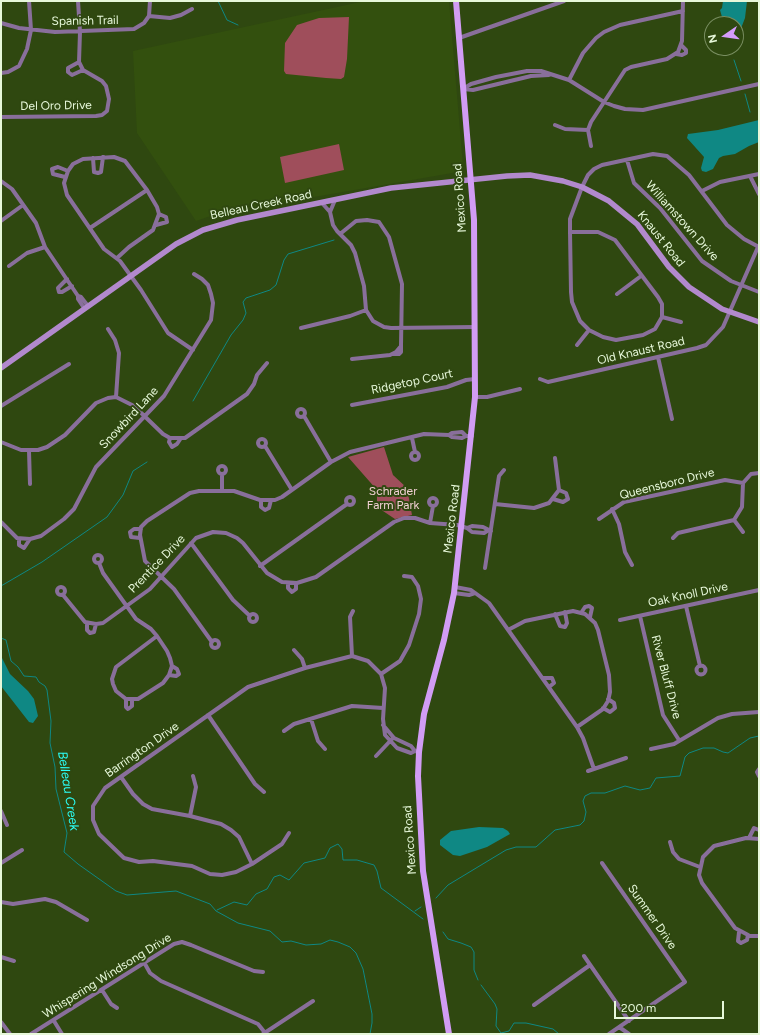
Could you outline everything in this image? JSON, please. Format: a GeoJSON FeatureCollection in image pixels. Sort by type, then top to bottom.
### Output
{"type":"FeatureCollection","features":[{"type":"Feature","properties":{"kind":"main road","name":"Mexico Road"},"geometry":{"type":"LineString","coordinates":[[449,1034],[423,871],[417,751],[426,707],[444,640],[454,590],[464,527],[469,436],[475,397],[474,226],[456,1]]}},
{"type":"Feature","properties":{"kind":"main road","name":"Knaust Road"},"geometry":{"type":"LineString","coordinates":[[471,179],[530,175],[555,179],[582,187],[609,200],[623,211],[644,232],[681,280],[706,300],[729,312],[759,322]]}},
{"type":"Feature","properties":{"kind":"main road","name":"Belleau Creek Road"},"geometry":{"type":"LineString","coordinates":[[1,368],[176,244],[203,230],[237,220],[391,188],[471,179]]}},
{"type":"Feature","properties":{"kind":"street"},"geometry":{"type":"LineString","coordinates":[[1,73],[8,72],[19,66],[27,48],[31,30],[29,1]]}},
{"type":"Feature","properties":{"kind":"street"},"geometry":{"type":"LineString","coordinates":[[78,1],[80,64],[84,70],[72,75],[68,72],[68,68],[80,64]]}},
{"type":"Feature","properties":{"kind":"street"},"geometry":{"type":"LineString","coordinates":[[150,1],[149,16],[170,18],[181,15],[192,8]]}},
{"type":"Feature","properties":{"kind":"street"},"geometry":{"type":"LineString","coordinates":[[458,38],[564,1]]}},
{"type":"Feature","properties":{"kind":"street"},"geometry":{"type":"LineString","coordinates":[[591,146],[588,130],[593,118],[624,70],[667,59],[676,54],[681,45],[683,1]]}},
{"type":"Feature","properties":{"kind":"street"},"geometry":{"type":"LineString","coordinates":[[569,80],[583,54],[596,38],[604,32],[620,25],[683,11]]}},
{"type":"Feature","properties":{"kind":"street","name":"Spanish Trail"},"geometry":{"type":"LineString","coordinates":[[1,23],[31,30],[80,32],[134,29],[144,23],[149,16]]}},
{"type":"Feature","properties":{"kind":"street","name":"Del Oro Drive"},"geometry":{"type":"LineString","coordinates":[[1,117],[102,115],[109,108],[106,86],[102,80],[84,70]]}},
{"type":"Feature","properties":{"kind":"street"},"geometry":{"type":"LineString","coordinates":[[463,89],[479,81],[527,71],[541,71],[569,80],[604,102],[625,109],[643,110],[759,84]]}},
{"type":"Feature","properties":{"kind":"street"},"geometry":{"type":"LineString","coordinates":[[463,89],[474,90],[531,76],[551,74]]}},
{"type":"Feature","properties":{"kind":"street"},"geometry":{"type":"LineString","coordinates":[[555,125],[565,129],[588,130]]}},
{"type":"Feature","properties":{"kind":"street"},"geometry":{"type":"LineString","coordinates":[[570,232],[590,231],[608,235],[618,242],[662,304],[662,317],[659,324],[650,332],[623,339],[603,337],[589,330],[580,321],[572,302],[570,232],[570,219],[582,187],[588,175],[594,169],[653,154],[667,156],[689,175],[727,225],[736,233],[758,247]]}},
{"type":"Feature","properties":{"kind":"street"},"geometry":{"type":"LineString","coordinates":[[93,158],[94,172],[98,174],[101,172],[102,157]]}},
{"type":"Feature","properties":{"kind":"street"},"geometry":{"type":"LineString","coordinates":[[117,258],[128,247],[148,234],[156,225],[159,214],[154,201],[125,161],[114,157],[102,157],[78,161],[68,170],[65,177],[64,183],[67,195],[107,253],[117,258],[150,302],[168,334],[193,350]]}},
{"type":"Feature","properties":{"kind":"street","name":"Williamstown Drive"},"geometry":{"type":"LineString","coordinates":[[627,160],[634,183],[673,223],[693,251],[713,270],[741,286],[759,292]]}},
{"type":"Feature","properties":{"kind":"street"},"geometry":{"type":"LineString","coordinates":[[65,177],[53,174],[52,169],[58,167],[68,170]]}},
{"type":"Feature","properties":{"kind":"street"},"geometry":{"type":"LineString","coordinates":[[702,191],[713,184],[759,174]]}},
{"type":"Feature","properties":{"kind":"street"},"geometry":{"type":"LineString","coordinates":[[1,175],[1,181],[12,189],[36,223],[45,247],[72,286],[78,296],[78,299],[86,307]]}},
{"type":"Feature","properties":{"kind":"street"},"geometry":{"type":"LineString","coordinates":[[750,176],[759,194]]}},
{"type":"Feature","properties":{"kind":"street"},"geometry":{"type":"LineString","coordinates":[[90,228],[147,190]]}},
{"type":"Feature","properties":{"kind":"street"},"geometry":{"type":"LineString","coordinates":[[330,212],[335,200]]}},
{"type":"Feature","properties":{"kind":"street"},"geometry":{"type":"LineString","coordinates":[[322,203],[330,212],[333,224],[355,253],[364,286],[366,310],[373,321],[379,326],[402,328],[475,327]]}},
{"type":"Feature","properties":{"kind":"street"},"geometry":{"type":"LineString","coordinates":[[1,221],[23,205]]}},
{"type":"Feature","properties":{"kind":"street"},"geometry":{"type":"LineString","coordinates":[[156,225],[167,222],[166,217],[159,214]]}},
{"type":"Feature","properties":{"kind":"street"},"geometry":{"type":"LineString","coordinates":[[340,234],[356,221],[367,220],[379,222],[387,232],[401,278],[401,346],[392,354],[363,359],[352,359]]}},
{"type":"Feature","properties":{"kind":"street"},"geometry":{"type":"LineString","coordinates":[[9,266],[28,253],[45,247]]}},
{"type":"Feature","properties":{"kind":"street","name":"Old Knaust Road"},"geometry":{"type":"LineString","coordinates":[[540,379],[548,382],[697,348],[710,342],[723,327],[758,247]]}},
{"type":"Feature","properties":{"kind":"street","name":"Snowbird Lane"},"geometry":{"type":"LineString","coordinates":[[1,522],[19,539],[30,539],[41,536],[70,515],[96,467],[164,396],[211,320],[213,303],[208,286],[194,274]]}},
{"type":"Feature","properties":{"kind":"street"},"geometry":{"type":"LineString","coordinates":[[617,294],[641,276]]}},
{"type":"Feature","properties":{"kind":"street"},"geometry":{"type":"LineString","coordinates":[[66,279],[58,288],[58,292],[62,292],[72,286]]}},
{"type":"Feature","properties":{"kind":"street"},"geometry":{"type":"LineString","coordinates":[[301,328],[350,316],[366,310]]}},
{"type":"Feature","properties":{"kind":"street"},"geometry":{"type":"LineString","coordinates":[[662,317],[681,322]]}},
{"type":"Feature","properties":{"kind":"street"},"geometry":{"type":"LineString","coordinates":[[108,329],[115,340],[119,353],[116,397]]}},
{"type":"Feature","properties":{"kind":"street"},"geometry":{"type":"LineString","coordinates":[[577,345],[589,330]]}},
{"type":"Feature","properties":{"kind":"street"},"geometry":{"type":"LineString","coordinates":[[658,357],[672,419]]}},
{"type":"Feature","properties":{"kind":"street"},"geometry":{"type":"LineString","coordinates":[[1,442],[12,448],[29,451],[47,447],[57,442],[96,403],[108,398],[116,397],[128,402],[163,434],[170,438],[181,438],[190,435],[244,397],[251,390],[259,370],[267,363]]}},
{"type":"Feature","properties":{"kind":"street"},"geometry":{"type":"LineString","coordinates":[[1,406],[69,364]]}},
{"type":"Feature","properties":{"kind":"street","name":"Ridgetop Court"},"geometry":{"type":"LineString","coordinates":[[352,405],[447,387],[466,380],[475,379]]}},
{"type":"Feature","properties":{"kind":"street"},"geometry":{"type":"LineString","coordinates":[[475,397],[520,389]]}},
{"type":"Feature","properties":{"kind":"street"},"geometry":{"type":"LineString","coordinates":[[304,416],[331,462]]}},
{"type":"Feature","properties":{"kind":"street"},"geometry":{"type":"LineString","coordinates":[[212,642],[174,590],[145,561],[140,538],[141,529],[147,521],[190,493],[222,490],[239,492],[261,500],[271,500],[282,497],[331,462],[350,452],[434,433],[449,435],[452,433],[462,432],[469,436]]}},
{"type":"Feature","properties":{"kind":"street"},"geometry":{"type":"LineString","coordinates":[[170,438],[169,442],[172,446],[177,444],[181,438]]}},
{"type":"Feature","properties":{"kind":"street"},"geometry":{"type":"LineString","coordinates":[[412,438],[415,452]]}},
{"type":"Feature","properties":{"kind":"street"},"geometry":{"type":"LineString","coordinates":[[265,446],[292,490]]}},
{"type":"Feature","properties":{"kind":"street"},"geometry":{"type":"LineString","coordinates":[[29,451],[30,484]]}},
{"type":"Feature","properties":{"kind":"street"},"geometry":{"type":"LineString","coordinates":[[496,504],[534,508],[545,506],[553,499],[559,490],[555,458]]}},
{"type":"Feature","properties":{"kind":"street"},"geometry":{"type":"LineString","coordinates":[[485,568],[489,531],[496,504],[499,476],[504,470]]}},
{"type":"Feature","properties":{"kind":"street"},"geometry":{"type":"LineString","coordinates":[[673,538],[678,533],[734,520],[742,507],[743,484],[751,474],[759,473]]}},
{"type":"Feature","properties":{"kind":"street"},"geometry":{"type":"LineString","coordinates":[[222,474],[222,490]]}},
{"type":"Feature","properties":{"kind":"street","name":"Queensboro Drive"},"geometry":{"type":"LineString","coordinates":[[599,519],[624,502],[725,480],[743,484]]}},
{"type":"Feature","properties":{"kind":"street"},"geometry":{"type":"LineString","coordinates":[[553,499],[563,502],[568,499],[566,493],[559,490]]}},
{"type":"Feature","properties":{"kind":"street"},"geometry":{"type":"LineString","coordinates":[[261,500],[261,507],[264,510],[269,508],[271,500]]}},
{"type":"Feature","properties":{"kind":"street"},"geometry":{"type":"LineString","coordinates":[[260,566],[347,504]]}},
{"type":"Feature","properties":{"kind":"street"},"geometry":{"type":"LineString","coordinates":[[430,523],[433,506]]}},
{"type":"Feature","properties":{"kind":"street"},"geometry":{"type":"LineString","coordinates":[[612,509],[619,524],[626,552],[632,565]]}},
{"type":"Feature","properties":{"kind":"street","name":"Prentice Drive"},"geometry":{"type":"LineString","coordinates":[[96,624],[94,632],[90,633],[87,630],[87,624],[103,623],[127,607],[161,578],[191,543],[203,535],[213,532],[226,533],[243,542],[260,566],[275,578],[288,583],[296,583],[316,577],[394,522],[409,517],[430,523],[464,527],[484,527],[489,531]]}},
{"type":"Feature","properties":{"kind":"street"},"geometry":{"type":"LineString","coordinates":[[734,520],[742,532]]}},
{"type":"Feature","properties":{"kind":"street"},"geometry":{"type":"LineString","coordinates":[[140,538],[132,536],[130,532],[134,529],[141,529]]}},
{"type":"Feature","properties":{"kind":"street","name":"Snowbird Lane"},"geometry":{"type":"LineString","coordinates":[[19,539],[19,545],[24,548],[30,539]]}},
{"type":"Feature","properties":{"kind":"street"},"geometry":{"type":"LineString","coordinates":[[191,543],[233,600],[250,616]]}},
{"type":"Feature","properties":{"kind":"street"},"geometry":{"type":"LineString","coordinates":[[99,563],[103,573],[136,619],[151,629],[157,636],[168,651],[172,666],[169,676],[163,683],[146,696],[132,700],[126,699],[116,691],[113,684],[113,673],[121,662],[157,636]]}},
{"type":"Feature","properties":{"kind":"street"},"geometry":{"type":"LineString","coordinates":[[381,674],[400,661],[409,645],[419,614],[421,599],[418,586],[412,577],[404,576]]}},
{"type":"Feature","properties":{"kind":"street","name":"Prentice Drive"},"geometry":{"type":"LineString","coordinates":[[288,583],[288,588],[292,592],[296,589],[296,583]]}},
{"type":"Feature","properties":{"kind":"street"},"geometry":{"type":"LineString","coordinates":[[454,590],[471,590],[489,603],[577,727],[594,769]]}},
{"type":"Feature","properties":{"kind":"street","name":"Oak Knoll Drive"},"geometry":{"type":"LineString","coordinates":[[620,620],[759,590]]}},
{"type":"Feature","properties":{"kind":"street"},"geometry":{"type":"LineString","coordinates":[[63,595],[77,614],[87,624]]}},
{"type":"Feature","properties":{"kind":"street"},"geometry":{"type":"LineString","coordinates":[[581,613],[585,607],[589,606],[592,608],[590,617]]}},
{"type":"Feature","properties":{"kind":"street"},"geometry":{"type":"LineString","coordinates":[[686,606],[700,666]]}},
{"type":"Feature","properties":{"kind":"street"},"geometry":{"type":"LineString","coordinates":[[353,611],[350,616],[352,656],[368,661],[381,674],[385,688],[383,725],[397,748],[411,753],[417,751]]}},
{"type":"Feature","properties":{"kind":"street"},"geometry":{"type":"LineString","coordinates":[[508,630],[525,621],[565,612],[573,611],[590,617],[598,630],[610,684],[608,699],[603,708],[577,727]]}},
{"type":"Feature","properties":{"kind":"street"},"geometry":{"type":"LineString","coordinates":[[555,614],[562,627],[565,627],[567,623],[565,612]]}},
{"type":"Feature","properties":{"kind":"street","name":"River Bluff Drive"},"geometry":{"type":"LineString","coordinates":[[640,616],[663,715],[679,740]]}},
{"type":"Feature","properties":{"kind":"street"},"geometry":{"type":"LineString","coordinates":[[294,650],[302,659],[305,668]]}},
{"type":"Feature","properties":{"kind":"street","name":"Barrington Drive"},"geometry":{"type":"LineString","coordinates":[[289,833],[282,844],[252,864],[236,872],[222,875],[210,874],[192,866],[153,861],[139,862],[124,858],[99,834],[94,820],[94,806],[99,795],[105,788],[248,687],[305,668],[352,656]]}},
{"type":"Feature","properties":{"kind":"street"},"geometry":{"type":"LineString","coordinates":[[169,676],[176,676],[179,674],[177,668],[172,666]]}},
{"type":"Feature","properties":{"kind":"street"},"geometry":{"type":"LineString","coordinates":[[543,678],[552,678],[554,683],[549,687]]}},
{"type":"Feature","properties":{"kind":"street"},"geometry":{"type":"LineString","coordinates":[[126,699],[126,707],[128,709],[132,706],[132,700]]}},
{"type":"Feature","properties":{"kind":"street"},"geometry":{"type":"LineString","coordinates":[[603,708],[610,712],[615,708],[614,703],[608,699]]}},
{"type":"Feature","properties":{"kind":"street"},"geometry":{"type":"LineString","coordinates":[[284,731],[294,724],[352,706],[383,708]]}},
{"type":"Feature","properties":{"kind":"street"},"geometry":{"type":"LineString","coordinates":[[651,749],[670,745],[718,718],[739,713],[759,712]]}},
{"type":"Feature","properties":{"kind":"street"},"geometry":{"type":"LineString","coordinates":[[208,715],[255,784],[264,792]]}},
{"type":"Feature","properties":{"kind":"street"},"geometry":{"type":"LineString","coordinates":[[311,719],[318,741],[325,749]]}},
{"type":"Feature","properties":{"kind":"street"},"geometry":{"type":"LineString","coordinates":[[392,740],[411,746],[417,751]]}},
{"type":"Feature","properties":{"kind":"street"},"geometry":{"type":"LineString","coordinates":[[376,756],[392,740]]}},
{"type":"Feature","properties":{"kind":"street"},"geometry":{"type":"LineString","coordinates":[[588,771],[626,758]]}},
{"type":"Feature","properties":{"kind":"street"},"geometry":{"type":"LineString","coordinates":[[759,769],[757,772],[759,776]]}},
{"type":"Feature","properties":{"kind":"street"},"geometry":{"type":"LineString","coordinates":[[190,816],[196,787],[193,776]]}},
{"type":"Feature","properties":{"kind":"street"},"geometry":{"type":"LineString","coordinates":[[121,777],[133,794],[143,804],[152,809],[190,816],[221,824],[231,830],[239,837],[252,864]]}},
{"type":"Feature","properties":{"kind":"street"},"geometry":{"type":"LineString","coordinates":[[1,811],[7,825]]}},
{"type":"Feature","properties":{"kind":"street"},"geometry":{"type":"LineString","coordinates":[[749,838],[754,828],[759,830]]}},
{"type":"Feature","properties":{"kind":"street"},"geometry":{"type":"LineString","coordinates":[[759,839],[749,838],[714,846],[703,857],[700,867],[702,883],[729,922],[739,932],[759,936]]}},
{"type":"Feature","properties":{"kind":"street"},"geometry":{"type":"LineString","coordinates":[[670,842],[673,852],[679,859],[700,867]]}},
{"type":"Feature","properties":{"kind":"street"},"geometry":{"type":"LineString","coordinates":[[1,863],[22,850]]}},
{"type":"Feature","properties":{"kind":"street","name":"Summer Drive"},"geometry":{"type":"LineString","coordinates":[[602,863],[685,982],[629,1021]]}},
{"type":"Feature","properties":{"kind":"street"},"geometry":{"type":"LineString","coordinates":[[1,902],[13,904],[45,899],[56,902],[87,920]]}},
{"type":"Feature","properties":{"kind":"street"},"geometry":{"type":"LineString","coordinates":[[739,932],[738,940],[741,943],[747,940],[748,935]]}},
{"type":"Feature","properties":{"kind":"street","name":"Whispering Windsong Drive"},"geometry":{"type":"LineString","coordinates":[[31,1034],[145,964],[174,944],[182,942],[254,971],[263,972]]}},
{"type":"Feature","properties":{"kind":"street"},"geometry":{"type":"LineString","coordinates":[[584,956],[629,1021],[609,1034]]}},
{"type":"Feature","properties":{"kind":"street"},"geometry":{"type":"LineString","coordinates":[[1,957],[14,961]]}},
{"type":"Feature","properties":{"kind":"street"},"geometry":{"type":"LineString","coordinates":[[145,964],[150,973],[161,981],[258,1024],[265,1034],[313,1000]]}},
{"type":"Feature","properties":{"kind":"street"},"geometry":{"type":"LineString","coordinates":[[534,1005],[590,965]]}},
{"type":"Feature","properties":{"kind":"street"},"geometry":{"type":"LineString","coordinates":[[102,990],[111,1004],[118,1008]]}},
{"type":"Feature","properties":{"kind":"street"},"geometry":{"type":"LineString","coordinates":[[54,1021],[62,1034]]}},
{"type":"Feature","properties":{"kind":"street"},"geometry":{"type":"LineString","coordinates":[[1,1022],[10,1034]]}},
{"type":"Feature","properties":{"kind":"street"},"geometry":{"type":"LineString","coordinates":[[619,1027],[629,1034]]}},
{"type":"Feature","properties":{"kind":"shaded area"},"geometry":{"type":"Polygon","coordinates":[[[365,1],[449,1],[463,166],[461,170],[458,172],[216,214],[196,221],[137,133],[133,51],[365,1]]]}},
{"type":"Feature","properties":{"kind":"green space"},"geometry":{"type":"Polygon","coordinates":[[[349,17],[347,59],[344,77],[341,79],[286,74],[284,71],[285,43],[297,25],[319,18],[349,17]]]}},
{"type":"Feature","properties":{"kind":"green space"},"geometry":{"type":"Polygon","coordinates":[[[339,144],[344,170],[285,183],[280,157],[339,144]]]}},
{"type":"Feature","properties":{"kind":"green space","name":"Schrader Farm Park"},"geometry":{"type":"Polygon","coordinates":[[[384,447],[393,475],[407,488],[412,515],[395,519],[377,507],[377,490],[348,457],[384,447]]]}},
{"type":"Feature","properties":{"kind":"water"},"geometry":{"type":"Polygon","coordinates":[[[723,1],[747,1],[744,21],[744,16],[722,16],[720,10],[722,8],[723,1]]]}},
{"type":"Feature","properties":{"kind":"water"},"geometry":{"type":"Polygon","coordinates":[[[759,120],[759,142],[735,154],[719,158],[713,169],[706,172],[702,171],[701,168],[704,157],[687,138],[688,134],[718,130],[759,120]]]}},
{"type":"Feature","properties":{"kind":"water"},"geometry":{"type":"Polygon","coordinates":[[[1,656],[10,674],[28,691],[34,699],[38,716],[33,723],[29,722],[1,686],[1,656]]]}},
{"type":"Feature","properties":{"kind":"water"},"geometry":{"type":"Polygon","coordinates":[[[479,827],[503,828],[510,834],[487,847],[460,856],[453,855],[440,845],[440,840],[451,831],[479,827]]]}},
{"type":"Feature","properties":{"kind":"waterway"},"geometry":{"type":"LineString","coordinates":[[218,1],[227,20],[238,25]]}},
{"type":"Feature","properties":{"kind":"waterway"},"geometry":{"type":"LineString","coordinates":[[734,60],[741,81]]}},
{"type":"Feature","properties":{"kind":"waterway"},"geometry":{"type":"LineString","coordinates":[[745,94],[750,112]]}},
{"type":"Feature","properties":{"kind":"waterway"},"geometry":{"type":"LineString","coordinates":[[193,401],[231,335],[243,320],[246,313],[243,302],[246,298],[270,290],[276,285],[284,260],[288,254],[334,240]]}},
{"type":"Feature","properties":{"kind":"waterway"},"geometry":{"type":"LineString","coordinates":[[1,586],[42,562],[107,517],[123,495],[133,471],[147,462]]}},
{"type":"Feature","properties":{"kind":"waterway","name":"Belleau Creek"},"geometry":{"type":"LineString","coordinates":[[1,638],[6,640],[11,661],[18,667],[24,676],[36,677],[47,690],[51,721],[50,743],[55,767],[56,789],[67,833],[64,852],[78,864],[116,891],[127,895],[176,891],[210,904],[216,911],[238,923],[270,931],[282,942],[291,941],[306,945],[321,944],[330,940],[350,947],[356,953],[363,969],[372,1014],[370,1034]]}},
{"type":"Feature","properties":{"kind":"waterway"},"geometry":{"type":"LineString","coordinates":[[436,898],[448,885],[506,850],[516,847],[536,847],[555,830],[580,825],[584,821],[586,812],[583,801],[585,796],[591,793],[605,793],[625,786],[640,790],[650,788],[656,778],[680,776],[685,757],[689,753],[703,748],[714,748],[728,753],[750,738],[759,736]]}},
{"type":"Feature","properties":{"kind":"waterway"},"geometry":{"type":"LineString","coordinates":[[217,910],[234,902],[247,905],[256,894],[267,889],[274,877],[280,875],[289,880],[304,863],[325,858],[330,848],[338,844],[342,849],[343,860],[357,860],[374,865],[381,888],[423,919]]}},
{"type":"Feature","properties":{"kind":"waterway"},"geometry":{"type":"LineString","coordinates":[[415,911],[421,907]]}},
{"type":"Feature","properties":{"kind":"waterway"},"geometry":{"type":"LineString","coordinates":[[443,932],[448,939],[471,947],[474,952],[474,970],[478,980]]}},
{"type":"Feature","properties":{"kind":"waterway"},"geometry":{"type":"LineString","coordinates":[[481,985],[495,1004],[497,1009],[496,1026],[501,1033],[509,1031],[514,1023],[526,1023],[553,1029],[559,1034]]}}]}
